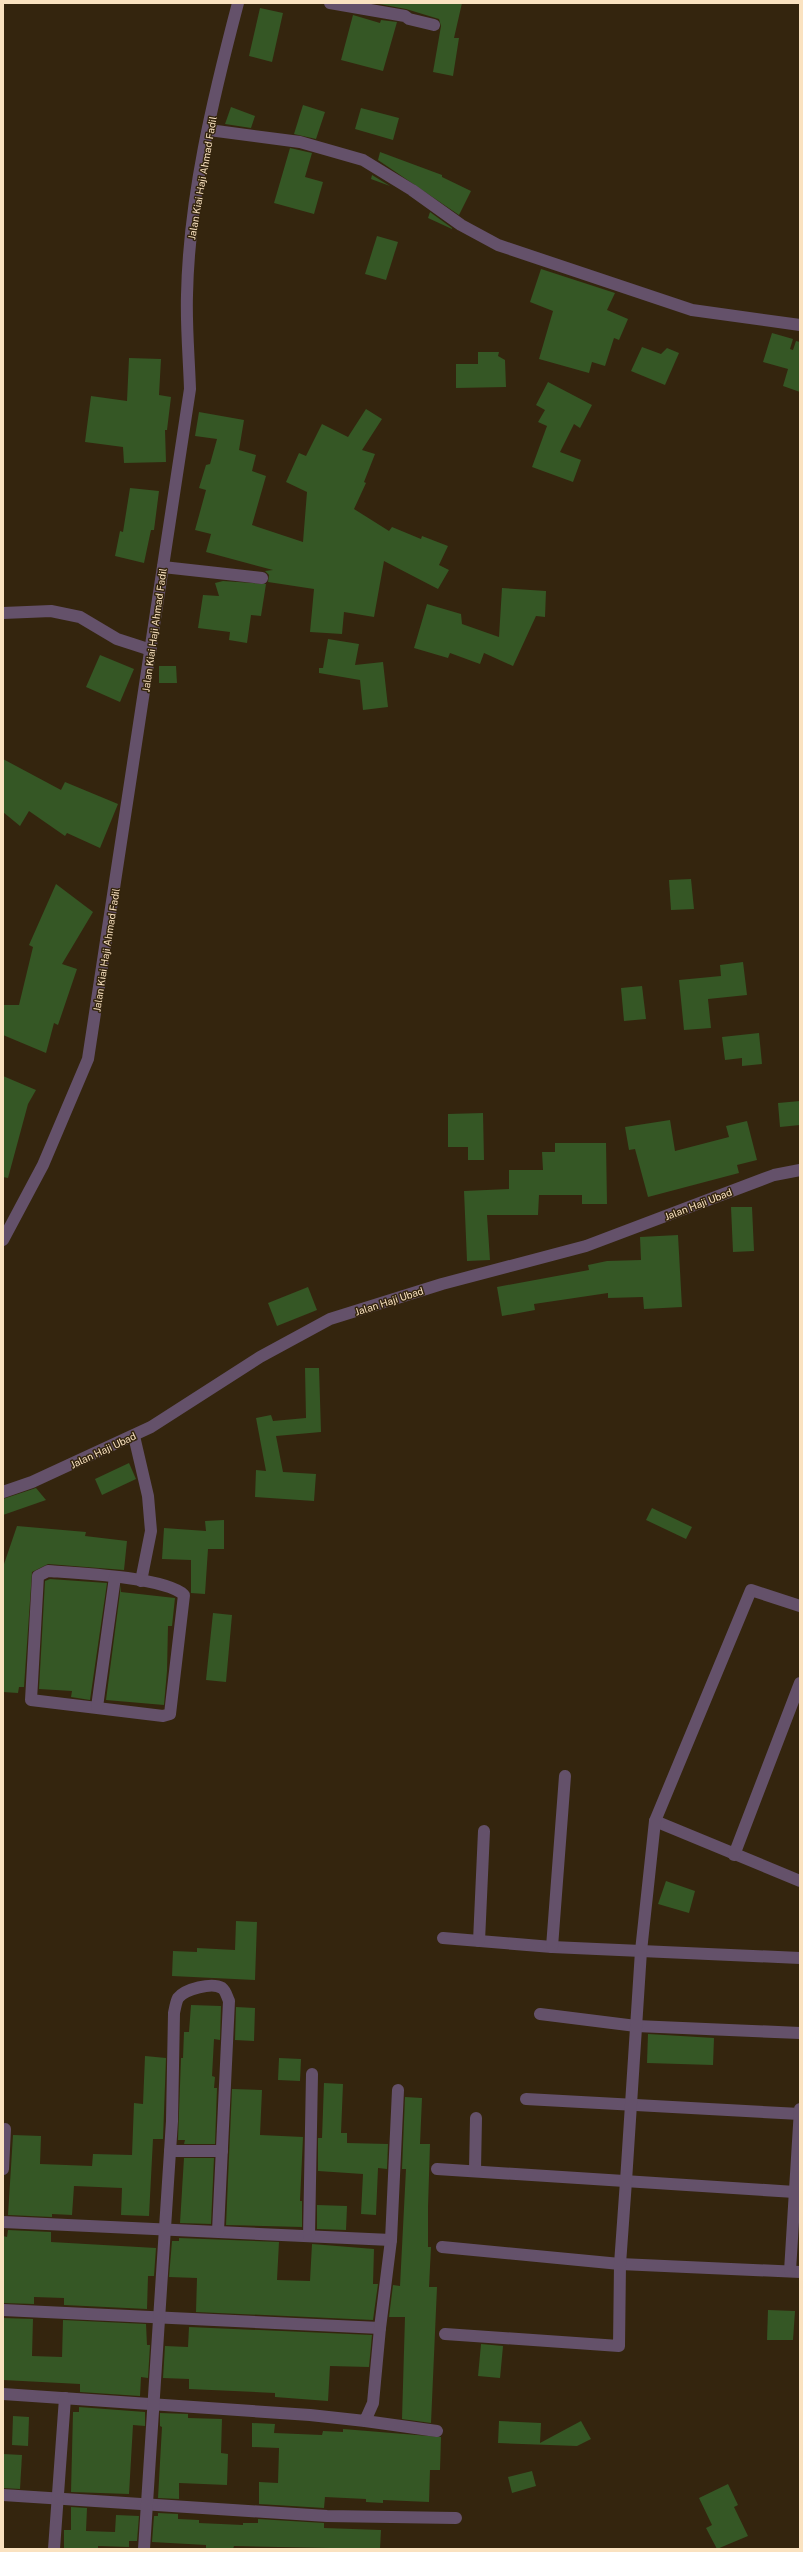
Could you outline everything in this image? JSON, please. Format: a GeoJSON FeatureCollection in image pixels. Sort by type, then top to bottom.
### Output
{"type":"FeatureCollection","features":[{"type":"Feature","properties":{"kind":"street","name":"Jalan Kiai Haji Ahmad Fadil"},"geometry":{"type":"LineString","coordinates":[[3,1240],[43,1165],[88,1059],[190,389],[187,296],[192,222],[209,130],[238,3]]}},
{"type":"Feature","properties":{"kind":"street"},"geometry":{"type":"LineString","coordinates":[[330,3],[405,16],[410,19],[434,25]]}},
{"type":"Feature","properties":{"kind":"street"},"geometry":{"type":"LineString","coordinates":[[209,130],[300,142],[362,160],[412,190],[461,225],[498,245],[692,310],[800,324]]}},
{"type":"Feature","properties":{"kind":"street"},"geometry":{"type":"LineString","coordinates":[[163,567],[262,578]]}},
{"type":"Feature","properties":{"kind":"street"},"geometry":{"type":"LineString","coordinates":[[3,613],[51,611],[80,617],[117,639],[151,650]]}},
{"type":"Feature","properties":{"kind":"street","name":"Jalan Haji Ubad"},"geometry":{"type":"LineString","coordinates":[[3,1492],[32,1482],[134,1436],[151,1427],[260,1357],[330,1319],[442,1284],[586,1246],[774,1175],[800,1170]]}},
{"type":"Feature","properties":{"kind":"street"},"geometry":{"type":"LineString","coordinates":[[134,1436],[148,1496],[151,1531],[141,1581]]}},
{"type":"Feature","properties":{"kind":"street"},"geometry":{"type":"LineString","coordinates":[[48,1571],[115,1577],[141,1581],[178,1590],[184,1595],[171,1711],[163,1716],[97,1707],[34,1701],[29,1697],[38,1576],[48,1571]]}},
{"type":"Feature","properties":{"kind":"street"},"geometry":{"type":"LineString","coordinates":[[97,1707],[115,1577]]}},
{"type":"Feature","properties":{"kind":"street"},"geometry":{"type":"LineString","coordinates":[[445,2334],[619,2346],[620,2264],[641,1951],[655,1821],[751,1590],[800,1606]]}},
{"type":"Feature","properties":{"kind":"street"},"geometry":{"type":"LineString","coordinates":[[734,1855],[800,1683]]}},
{"type":"Feature","properties":{"kind":"street"},"geometry":{"type":"LineString","coordinates":[[552,1947],[565,1776]]}},
{"type":"Feature","properties":{"kind":"street"},"geometry":{"type":"LineString","coordinates":[[655,1821],[734,1855],[800,1881]]}},
{"type":"Feature","properties":{"kind":"street"},"geometry":{"type":"LineString","coordinates":[[479,1941],[484,1831]]}},
{"type":"Feature","properties":{"kind":"street"},"geometry":{"type":"LineString","coordinates":[[443,1938],[552,1947],[800,1958]]}},
{"type":"Feature","properties":{"kind":"street"},"geometry":{"type":"LineString","coordinates":[[144,2549],[170,2150],[174,2013],[178,1998],[187,1991],[211,1986],[220,1987],[225,1992],[229,2002],[218,2231]]}},
{"type":"Feature","properties":{"kind":"street"},"geometry":{"type":"LineString","coordinates":[[540,2014],[636,2026],[800,2033]]}},
{"type":"Feature","properties":{"kind":"street"},"geometry":{"type":"LineString","coordinates":[[309,2236],[312,2074]]}},
{"type":"Feature","properties":{"kind":"street"},"geometry":{"type":"LineString","coordinates":[[365,2421],[373,2403],[380,2328],[392,2240],[398,2090]]}},
{"type":"Feature","properties":{"kind":"street"},"geometry":{"type":"LineString","coordinates":[[526,2099],[800,2114]]}},
{"type":"Feature","properties":{"kind":"street"},"geometry":{"type":"LineString","coordinates":[[442,2247],[620,2264],[795,2271],[795,2192],[800,2109]]}},
{"type":"Feature","properties":{"kind":"street"},"geometry":{"type":"LineString","coordinates":[[475,2170],[476,2118]]}},
{"type":"Feature","properties":{"kind":"street"},"geometry":{"type":"LineString","coordinates":[[3,2169],[5,2129]]}},
{"type":"Feature","properties":{"kind":"street"},"geometry":{"type":"LineString","coordinates":[[170,2150],[222,2151]]}},
{"type":"Feature","properties":{"kind":"street"},"geometry":{"type":"LineString","coordinates":[[437,2169],[475,2170],[795,2192]]}},
{"type":"Feature","properties":{"kind":"street"},"geometry":{"type":"LineString","coordinates":[[3,2222],[392,2240]]}},
{"type":"Feature","properties":{"kind":"street"},"geometry":{"type":"LineString","coordinates":[[3,2310],[380,2328]]}},
{"type":"Feature","properties":{"kind":"street"},"geometry":{"type":"LineString","coordinates":[[3,2394],[310,2415],[437,2430]]}},
{"type":"Feature","properties":{"kind":"street"},"geometry":{"type":"LineString","coordinates":[[54,2549],[65,2398]]}},
{"type":"Feature","properties":{"kind":"street"},"geometry":{"type":"LineString","coordinates":[[3,2495],[147,2503],[328,2516],[456,2518]]}},
{"type":"Feature","properties":{"kind":"building"},"geometry":{"type":"Polygon","coordinates":[[[374,3],[462,3],[454,38],[459,38],[453,76],[433,72],[441,26],[439,19],[406,9],[374,3]]]}},
{"type":"Feature","properties":{"kind":"building"},"geometry":{"type":"Polygon","coordinates":[[[260,8],[283,13],[272,62],[249,56],[260,8]]]}},
{"type":"Feature","properties":{"kind":"building"},"geometry":{"type":"Polygon","coordinates":[[[353,15],[380,23],[381,20],[397,22],[383,71],[341,60],[353,15]]]}},
{"type":"Feature","properties":{"kind":"building"},"geometry":{"type":"Polygon","coordinates":[[[303,105],[325,112],[316,139],[294,134],[303,105]]]}},
{"type":"Feature","properties":{"kind":"building"},"geometry":{"type":"Polygon","coordinates":[[[231,107],[255,116],[251,128],[225,124],[231,107]]]}},
{"type":"Feature","properties":{"kind":"building"},"geometry":{"type":"Polygon","coordinates":[[[361,108],[399,118],[393,140],[355,129],[361,108]]]}},
{"type":"Feature","properties":{"kind":"building"},"geometry":{"type":"Polygon","coordinates":[[[290,148],[312,153],[305,177],[323,182],[314,214],[274,203],[290,148]]]}},
{"type":"Feature","properties":{"kind":"building"},"geometry":{"type":"Polygon","coordinates":[[[380,152],[442,175],[442,177],[471,191],[459,215],[378,160],[380,152]]]}},
{"type":"Feature","properties":{"kind":"building"},"geometry":{"type":"Polygon","coordinates":[[[372,175],[390,186],[371,179],[372,175]]]}},
{"type":"Feature","properties":{"kind":"building"},"geometry":{"type":"Polygon","coordinates":[[[430,212],[452,228],[452,229],[428,218],[430,212]]]}},
{"type":"Feature","properties":{"kind":"building"},"geometry":{"type":"Polygon","coordinates":[[[377,236],[398,242],[386,280],[365,274],[377,236]]]}},
{"type":"Feature","properties":{"kind":"building"},"geometry":{"type":"Polygon","coordinates":[[[541,269],[615,293],[607,310],[628,319],[619,340],[614,338],[605,366],[592,362],[589,373],[539,359],[553,311],[530,302],[541,269]]]}},
{"type":"Feature","properties":{"kind":"building"},"geometry":{"type":"Polygon","coordinates":[[[772,333],[793,339],[790,349],[793,350],[796,341],[800,342],[800,392],[783,386],[788,369],[763,362],[772,333]]]}},
{"type":"Feature","properties":{"kind":"building"},"geometry":{"type":"Polygon","coordinates":[[[642,347],[661,354],[667,348],[679,353],[665,385],[631,371],[642,347]]]}},
{"type":"Feature","properties":{"kind":"building"},"geometry":{"type":"Polygon","coordinates":[[[478,352],[499,352],[498,356],[505,360],[506,387],[456,388],[456,364],[478,364],[478,352]]]}},
{"type":"Feature","properties":{"kind":"building"},"geometry":{"type":"Polygon","coordinates":[[[129,358],[161,359],[159,395],[171,397],[167,430],[165,430],[166,462],[124,463],[123,447],[85,442],[91,396],[127,401],[129,358]]]}},
{"type":"Feature","properties":{"kind":"building"},"geometry":{"type":"Polygon","coordinates":[[[548,382],[592,405],[580,428],[574,424],[560,452],[581,460],[573,482],[532,467],[547,426],[538,422],[545,410],[536,405],[548,382]]]}},
{"type":"Feature","properties":{"kind":"building"},"geometry":{"type":"Polygon","coordinates":[[[366,409],[382,419],[362,450],[375,454],[364,482],[366,483],[354,509],[389,531],[392,527],[421,539],[422,536],[448,546],[439,565],[449,570],[438,589],[384,561],[374,617],[344,612],[342,634],[310,632],[314,589],[268,582],[269,575],[265,571],[273,570],[206,552],[211,534],[195,530],[206,490],[199,488],[206,465],[210,464],[217,439],[195,436],[199,412],[244,420],[239,450],[256,455],[252,471],[266,476],[252,525],[303,542],[307,492],[286,482],[299,453],[306,456],[322,424],[348,437],[366,409]]]}},
{"type":"Feature","properties":{"kind":"building"},"geometry":{"type":"Polygon","coordinates":[[[130,488],[159,491],[154,530],[151,530],[144,563],[115,556],[120,531],[123,532],[130,488]]]}},
{"type":"Feature","properties":{"kind":"building"},"geometry":{"type":"Polygon","coordinates":[[[223,581],[266,584],[261,616],[251,615],[247,643],[229,640],[230,632],[198,628],[203,595],[219,596],[215,583],[223,581]]]}},
{"type":"Feature","properties":{"kind":"building"},"geometry":{"type":"Polygon","coordinates":[[[502,588],[546,591],[545,617],[536,616],[513,666],[484,653],[480,664],[450,653],[448,658],[414,648],[427,604],[461,614],[462,624],[499,637],[502,588]]]}},
{"type":"Feature","properties":{"kind":"building"},"geometry":{"type":"Polygon","coordinates":[[[328,639],[359,644],[355,665],[383,662],[388,707],[363,710],[360,680],[319,673],[319,668],[323,668],[328,639]]]}},
{"type":"Feature","properties":{"kind":"building"},"geometry":{"type":"Polygon","coordinates":[[[100,655],[134,669],[120,702],[86,687],[100,655]]]}},
{"type":"Feature","properties":{"kind":"building"},"geometry":{"type":"Polygon","coordinates":[[[159,666],[176,666],[177,683],[159,683],[159,666]]]}},
{"type":"Feature","properties":{"kind":"building"},"geometry":{"type":"Polygon","coordinates":[[[3,759],[61,790],[65,782],[118,804],[100,848],[67,833],[65,836],[29,811],[20,826],[3,812],[3,759]]]}},
{"type":"Feature","properties":{"kind":"building"},"geometry":{"type":"Polygon","coordinates":[[[691,879],[694,909],[671,910],[669,880],[691,879]]]}},
{"type":"Feature","properties":{"kind":"building"},"geometry":{"type":"Polygon","coordinates":[[[56,884],[93,912],[62,964],[77,969],[58,1025],[54,1023],[46,1053],[3,1035],[3,1005],[19,1005],[33,947],[29,945],[56,884]]]}},
{"type":"Feature","properties":{"kind":"building"},"geometry":{"type":"Polygon","coordinates":[[[743,962],[747,995],[708,999],[711,1028],[684,1030],[679,980],[721,976],[720,965],[743,962]]]}},
{"type":"Feature","properties":{"kind":"building"},"geometry":{"type":"Polygon","coordinates":[[[642,986],[646,1019],[624,1021],[621,988],[642,986]]]}},
{"type":"Feature","properties":{"kind":"building"},"geometry":{"type":"Polygon","coordinates":[[[759,1033],[762,1064],[742,1066],[742,1058],[725,1060],[722,1037],[759,1033]]]}},
{"type":"Feature","properties":{"kind":"building"},"geometry":{"type":"Polygon","coordinates":[[[3,1076],[36,1090],[28,1104],[8,1178],[3,1177],[3,1076]]]}},
{"type":"Feature","properties":{"kind":"building"},"geometry":{"type":"Polygon","coordinates":[[[800,1101],[800,1125],[780,1127],[778,1103],[800,1101]]]}},
{"type":"Feature","properties":{"kind":"building"},"geometry":{"type":"Polygon","coordinates":[[[483,1113],[484,1160],[468,1160],[468,1147],[448,1147],[448,1114],[483,1113]]]}},
{"type":"Feature","properties":{"kind":"building"},"geometry":{"type":"Polygon","coordinates":[[[670,1120],[675,1151],[729,1137],[726,1126],[747,1121],[757,1160],[737,1165],[739,1173],[648,1197],[635,1149],[629,1150],[625,1127],[670,1120]]]}},
{"type":"Feature","properties":{"kind":"building"},"geometry":{"type":"Polygon","coordinates":[[[555,1143],[606,1143],[607,1204],[582,1204],[582,1195],[539,1195],[538,1215],[487,1215],[490,1260],[467,1261],[464,1191],[509,1189],[509,1170],[543,1170],[542,1152],[555,1152],[555,1143]]]}},
{"type":"Feature","properties":{"kind":"building"},"geometry":{"type":"Polygon","coordinates":[[[731,1207],[752,1207],[754,1251],[733,1252],[731,1207]]]}},
{"type":"Feature","properties":{"kind":"building"},"geometry":{"type":"Polygon","coordinates":[[[678,1235],[682,1307],[644,1309],[643,1297],[608,1298],[608,1293],[534,1304],[535,1310],[502,1316],[497,1287],[589,1270],[588,1265],[607,1261],[641,1260],[640,1237],[678,1235]]]}},
{"type":"Feature","properties":{"kind":"building"},"geometry":{"type":"Polygon","coordinates":[[[308,1287],[317,1310],[277,1326],[268,1303],[308,1287]]]}},
{"type":"Feature","properties":{"kind":"building"},"geometry":{"type":"Polygon","coordinates":[[[305,1368],[319,1368],[321,1432],[276,1436],[283,1472],[316,1474],[314,1501],[255,1497],[256,1470],[266,1471],[256,1418],[271,1415],[273,1421],[306,1418],[305,1368]]]}},
{"type":"Feature","properties":{"kind":"building"},"geometry":{"type":"Polygon","coordinates":[[[129,1463],[136,1479],[102,1495],[95,1479],[129,1463]]]}},
{"type":"Feature","properties":{"kind":"building"},"geometry":{"type":"Polygon","coordinates":[[[36,1488],[46,1500],[3,1515],[3,1499],[36,1488]]]}},
{"type":"Feature","properties":{"kind":"building"},"geometry":{"type":"Polygon","coordinates":[[[652,1508],[692,1527],[686,1539],[646,1520],[652,1508]]]}},
{"type":"Feature","properties":{"kind":"building"},"geometry":{"type":"Polygon","coordinates":[[[224,1520],[224,1549],[208,1549],[205,1594],[191,1593],[191,1560],[162,1559],[164,1528],[206,1531],[205,1521],[224,1520]]]}},
{"type":"Feature","properties":{"kind":"building"},"geometry":{"type":"Polygon","coordinates":[[[17,1526],[86,1532],[85,1536],[127,1541],[124,1570],[48,1564],[32,1572],[24,1687],[19,1687],[18,1693],[3,1692],[3,1567],[17,1526]]]}},
{"type":"Feature","properties":{"kind":"building"},"geometry":{"type":"Polygon","coordinates":[[[50,1579],[107,1583],[90,1700],[71,1697],[72,1691],[39,1689],[45,1581],[50,1579]]]}},
{"type":"Feature","properties":{"kind":"building"},"geometry":{"type":"Polygon","coordinates":[[[121,1585],[121,1592],[175,1598],[172,1626],[168,1626],[167,1671],[164,1705],[106,1700],[121,1585]]]}},
{"type":"Feature","properties":{"kind":"building"},"geometry":{"type":"Polygon","coordinates":[[[213,1613],[232,1615],[226,1682],[206,1680],[213,1613]]]}},
{"type":"Feature","properties":{"kind":"building"},"geometry":{"type":"Polygon","coordinates":[[[666,1881],[695,1891],[689,1913],[658,1904],[666,1881]]]}},
{"type":"Feature","properties":{"kind":"building"},"geometry":{"type":"Polygon","coordinates":[[[236,1921],[257,1922],[255,1980],[172,1976],[173,1951],[197,1952],[197,1948],[235,1950],[236,1921]]]}},
{"type":"Feature","properties":{"kind":"building"},"geometry":{"type":"Polygon","coordinates":[[[191,2005],[221,2006],[220,2040],[214,2039],[212,2076],[215,2077],[214,2088],[217,2088],[215,2144],[184,2144],[185,2140],[178,2140],[181,2058],[183,2058],[184,2032],[189,2032],[191,2005]]]}},
{"type":"Feature","properties":{"kind":"building"},"geometry":{"type":"Polygon","coordinates":[[[236,2007],[255,2008],[254,2041],[235,2040],[236,2007]]]}},
{"type":"Feature","properties":{"kind":"building"},"geometry":{"type":"Polygon","coordinates":[[[648,2034],[714,2038],[713,2065],[647,2063],[648,2034]]]}},
{"type":"Feature","properties":{"kind":"building"},"geometry":{"type":"Polygon","coordinates":[[[145,2056],[166,2058],[163,2139],[153,2139],[149,2216],[121,2215],[122,2188],[74,2186],[72,2215],[52,2214],[52,2217],[8,2215],[13,2135],[41,2136],[40,2164],[92,2166],[93,2154],[132,2155],[134,2103],[143,2104],[145,2056]]]}},
{"type":"Feature","properties":{"kind":"building"},"geometry":{"type":"Polygon","coordinates":[[[279,2058],[301,2059],[300,2081],[278,2080],[279,2058]]]}},
{"type":"Feature","properties":{"kind":"building"},"geometry":{"type":"Polygon","coordinates":[[[324,2083],[343,2084],[341,2133],[347,2133],[347,2143],[388,2144],[387,2169],[378,2168],[376,2215],[361,2214],[363,2174],[318,2171],[318,2138],[322,2138],[324,2083]]]}},
{"type":"Feature","properties":{"kind":"building"},"geometry":{"type":"Polygon","coordinates":[[[232,2089],[262,2090],[260,2135],[303,2137],[300,2201],[302,2201],[302,2227],[226,2225],[232,2089]]]}},
{"type":"Feature","properties":{"kind":"building"},"geometry":{"type":"Polygon","coordinates":[[[405,2097],[422,2098],[420,2144],[430,2144],[428,2247],[431,2247],[429,2287],[437,2287],[431,2423],[402,2419],[405,2317],[389,2317],[393,2285],[400,2286],[406,2169],[402,2169],[405,2097]]]}},
{"type":"Feature","properties":{"kind":"building"},"geometry":{"type":"Polygon","coordinates":[[[184,2158],[214,2158],[211,2224],[180,2223],[184,2158]]]}},
{"type":"Feature","properties":{"kind":"building"},"geometry":{"type":"Polygon","coordinates":[[[317,2205],[347,2206],[346,2230],[317,2229],[317,2205]]]}},
{"type":"Feature","properties":{"kind":"building"},"geometry":{"type":"Polygon","coordinates":[[[8,2230],[51,2232],[51,2242],[156,2248],[154,2276],[148,2276],[147,2309],[64,2305],[64,2298],[34,2297],[34,2304],[3,2303],[3,2236],[7,2237],[8,2230]]]}},
{"type":"Feature","properties":{"kind":"building"},"geometry":{"type":"Polygon","coordinates":[[[179,2238],[279,2242],[277,2280],[310,2281],[312,2244],[374,2249],[373,2284],[378,2284],[373,2320],[196,2312],[197,2278],[169,2277],[172,2241],[179,2241],[179,2238]]]}},
{"type":"Feature","properties":{"kind":"building"},"geometry":{"type":"Polygon","coordinates":[[[768,2310],[795,2311],[793,2340],[767,2340],[768,2310]]]}},
{"type":"Feature","properties":{"kind":"building"},"geometry":{"type":"Polygon","coordinates":[[[3,2318],[33,2319],[32,2356],[62,2357],[63,2320],[146,2324],[147,2345],[150,2345],[148,2378],[141,2377],[140,2396],[80,2392],[80,2384],[3,2380],[3,2318]]]}},
{"type":"Feature","properties":{"kind":"building"},"geometry":{"type":"Polygon","coordinates":[[[189,2327],[372,2335],[369,2367],[330,2366],[328,2401],[275,2397],[275,2393],[189,2389],[189,2379],[163,2378],[165,2346],[188,2347],[189,2327]]]}},
{"type":"Feature","properties":{"kind":"building"},"geometry":{"type":"Polygon","coordinates":[[[481,2344],[503,2346],[500,2378],[478,2376],[481,2344]]]}},
{"type":"Feature","properties":{"kind":"building"},"geometry":{"type":"Polygon","coordinates":[[[79,2407],[145,2412],[145,2426],[133,2425],[129,2494],[71,2492],[73,2412],[79,2412],[79,2407]]]}},
{"type":"Feature","properties":{"kind":"building"},"geometry":{"type":"Polygon","coordinates":[[[160,2413],[188,2414],[188,2418],[222,2419],[221,2453],[228,2454],[227,2485],[179,2483],[179,2499],[158,2498],[162,2427],[160,2426],[160,2413]]]}},
{"type":"Feature","properties":{"kind":"building"},"geometry":{"type":"Polygon","coordinates":[[[13,2416],[29,2417],[28,2446],[12,2445],[13,2416]]]}},
{"type":"Feature","properties":{"kind":"building"},"geometry":{"type":"Polygon","coordinates":[[[499,2421],[541,2423],[540,2443],[581,2421],[591,2439],[577,2446],[498,2443],[499,2421]]]}},
{"type":"Feature","properties":{"kind":"building"},"geometry":{"type":"Polygon","coordinates":[[[252,2423],[275,2424],[274,2433],[322,2435],[323,2431],[343,2432],[343,2429],[441,2437],[440,2470],[430,2470],[429,2502],[383,2500],[383,2503],[366,2502],[366,2499],[325,2497],[324,2508],[259,2504],[259,2482],[278,2483],[279,2448],[252,2447],[252,2423]]]}},
{"type":"Feature","properties":{"kind":"building"},"geometry":{"type":"Polygon","coordinates":[[[3,2454],[22,2455],[20,2489],[3,2488],[3,2454]]]}},
{"type":"Feature","properties":{"kind":"building"},"geometry":{"type":"Polygon","coordinates":[[[532,2471],[536,2486],[512,2493],[508,2477],[532,2471]]]}},
{"type":"Feature","properties":{"kind":"building"},"geometry":{"type":"Polygon","coordinates":[[[728,2484],[738,2505],[734,2507],[748,2536],[717,2549],[706,2528],[712,2525],[699,2498],[728,2484]]]}},
{"type":"Feature","properties":{"kind":"building"},"geometry":{"type":"Polygon","coordinates":[[[71,2507],[87,2508],[86,2531],[115,2532],[116,2515],[139,2516],[137,2541],[129,2541],[129,2547],[98,2546],[98,2549],[64,2549],[64,2530],[71,2530],[71,2507]]]}},
{"type":"Feature","properties":{"kind":"building"},"geometry":{"type":"Polygon","coordinates":[[[158,2513],[178,2514],[178,2519],[199,2520],[199,2523],[243,2525],[243,2523],[258,2523],[258,2519],[324,2523],[324,2528],[381,2530],[380,2549],[234,2546],[233,2549],[206,2549],[206,2545],[152,2542],[154,2516],[158,2516],[158,2513]]]}}]}
